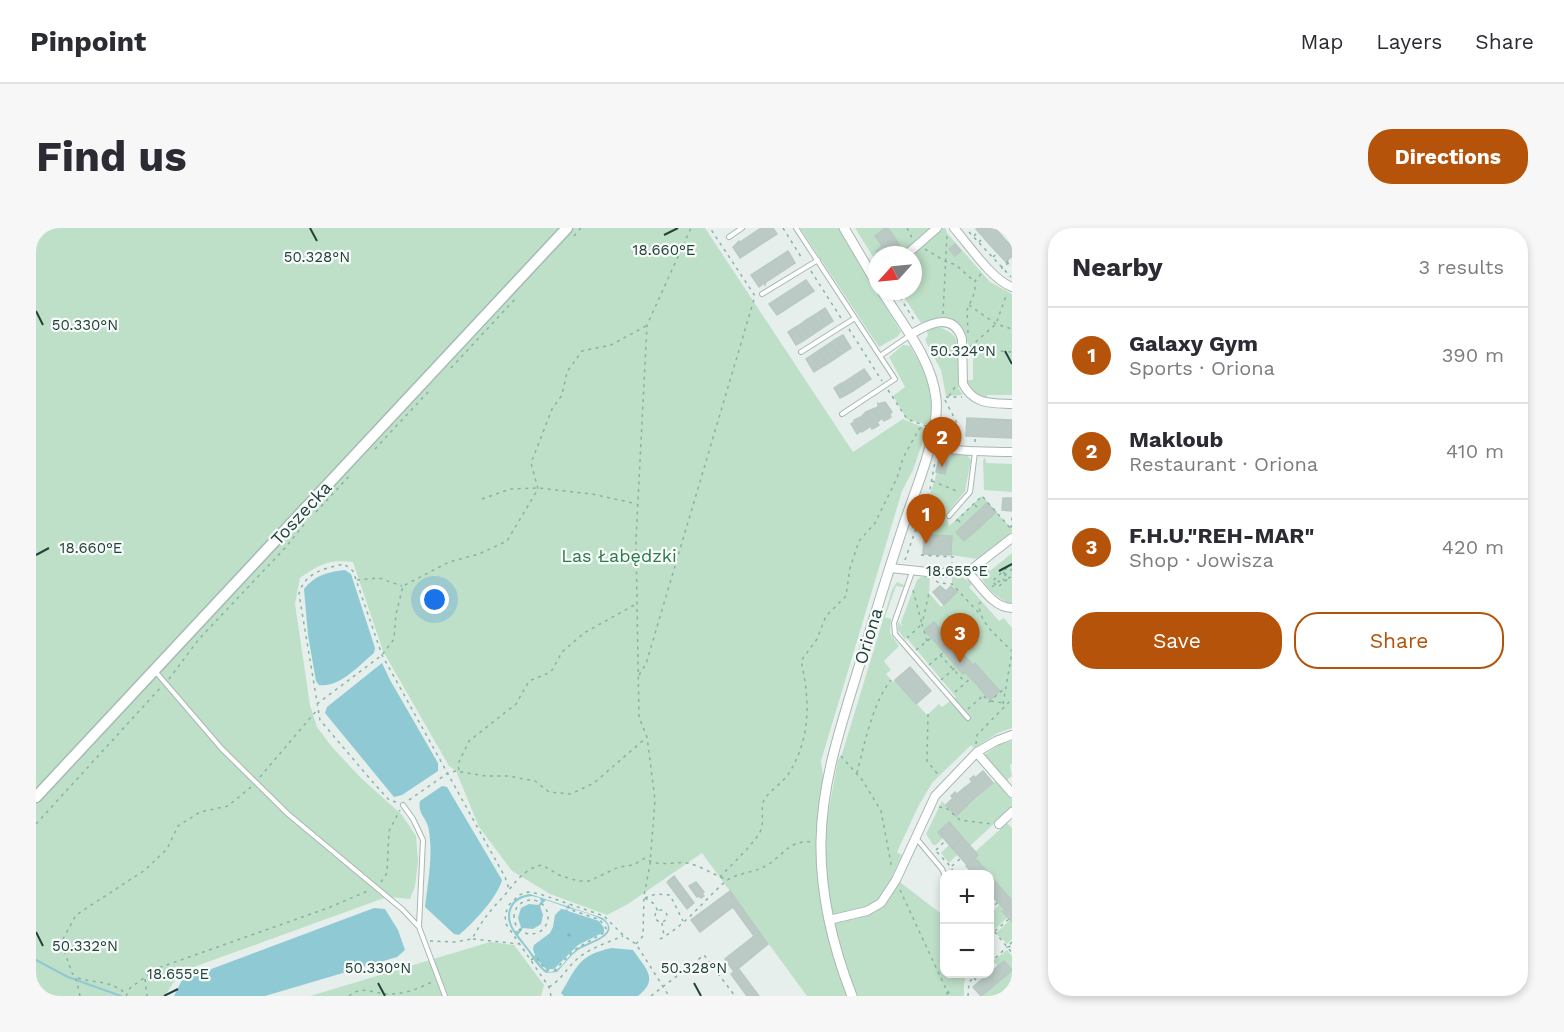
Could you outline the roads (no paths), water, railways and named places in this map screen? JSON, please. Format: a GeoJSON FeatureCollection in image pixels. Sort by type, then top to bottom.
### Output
{"type":"FeatureCollection","features":[{"type":"Feature","properties":{"kind":"main road","name":"Toszecka"},"geometry":{"type":"LineString","coordinates":[[36,797],[571,232]]}},
{"type":"Feature","properties":{"kind":"street"},"geometry":{"type":"LineString","coordinates":[[844,228],[868,267]]}},
{"type":"Feature","properties":{"kind":"street"},"geometry":{"type":"LineString","coordinates":[[916,246],[937,228]]}},
{"type":"Feature","properties":{"kind":"street"},"geometry":{"type":"LineString","coordinates":[[954,228],[995,275],[1011,287]]}},
{"type":"Feature","properties":{"kind":"street","name":"Oriona"},"geometry":{"type":"LineString","coordinates":[[852,996],[829,920],[824,888],[821,843],[827,780],[833,749],[930,444],[930,427],[936,401],[933,381],[925,361],[888,300]]}},
{"type":"Feature","properties":{"kind":"street"},"geometry":{"type":"LineString","coordinates":[[910,335],[927,325],[937,322],[949,323],[960,332],[963,346],[963,384],[971,396],[978,402],[1012,404]]}},
{"type":"Feature","properties":{"kind":"street"},"geometry":{"type":"LineString","coordinates":[[930,444],[960,450],[975,448],[1012,452]]}},
{"type":"Feature","properties":{"kind":"street"},"geometry":{"type":"LineString","coordinates":[[890,568],[951,574],[968,572],[1012,538]]}},
{"type":"Feature","properties":{"kind":"street"},"geometry":{"type":"LineString","coordinates":[[968,572],[989,591],[995,603],[1012,609]]}},
{"type":"Feature","properties":{"kind":"street"},"geometry":{"type":"LineString","coordinates":[[829,920],[867,911],[881,903],[896,880],[935,796],[976,751],[1012,735]]}},
{"type":"Feature","properties":{"kind":"street"},"geometry":{"type":"LineString","coordinates":[[976,751],[1012,793]]}},
{"type":"Feature","properties":{"kind":"street"},"geometry":{"type":"LineString","coordinates":[[999,824],[1012,812]]}},
{"type":"Feature","properties":{"kind":"lane"},"geometry":{"type":"LineString","coordinates":[[729,237],[742,228]]}},
{"type":"Feature","properties":{"kind":"lane"},"geometry":{"type":"LineString","coordinates":[[796,228],[894,379],[842,414]]}},
{"type":"Feature","properties":{"kind":"lane"},"geometry":{"type":"LineString","coordinates":[[762,294],[818,260]]}},
{"type":"Feature","properties":{"kind":"lane"},"geometry":{"type":"LineString","coordinates":[[801,352],[855,318]]}},
{"type":"Feature","properties":{"kind":"lane"},"geometry":{"type":"LineString","coordinates":[[879,356],[910,335]]}},
{"type":"Feature","properties":{"kind":"lane"},"geometry":{"type":"LineString","coordinates":[[949,516],[970,492],[975,448]]}},
{"type":"Feature","properties":{"kind":"lane"},"geometry":{"type":"LineString","coordinates":[[913,571],[894,623],[895,634],[968,718]]}},
{"type":"Feature","properties":{"kind":"lane"},"geometry":{"type":"LineString","coordinates":[[154,670],[215,742],[288,814],[402,909],[418,927],[445,996]]}},
{"type":"Feature","properties":{"kind":"lane"},"geometry":{"type":"LineString","coordinates":[[403,805],[423,840],[418,927]]}},
{"type":"Feature","properties":{"kind":"lane"},"geometry":{"type":"LineString","coordinates":[[915,838],[942,870]]}},
{"type":"Feature","properties":{"kind":"water"},"geometry":{"type":"Polygon","coordinates":[[[345,570],[351,574],[375,648],[374,653],[342,679],[327,685],[319,685],[316,681],[308,635],[304,589],[322,575],[345,570]]]}},
{"type":"Feature","properties":{"kind":"water"},"geometry":{"type":"Polygon","coordinates":[[[382,663],[438,763],[438,771],[402,795],[394,797],[325,713],[327,707],[382,663]]]}},
{"type":"Feature","properties":{"kind":"water"},"geometry":{"type":"Polygon","coordinates":[[[442,786],[447,787],[502,880],[490,902],[459,935],[454,934],[425,907],[430,869],[430,840],[428,827],[419,806],[420,801],[442,786]]]}},
{"type":"Feature","properties":{"kind":"water"},"geometry":{"type":"Polygon","coordinates":[[[530,894],[603,918],[608,924],[609,930],[602,938],[577,951],[557,972],[546,973],[536,963],[509,924],[508,912],[511,905],[522,896],[530,894]],[[532,896],[519,900],[512,908],[510,919],[515,931],[521,927],[518,918],[521,908],[529,904],[538,905],[541,902],[540,898],[532,896]],[[546,900],[540,906],[543,915],[541,924],[533,929],[523,928],[518,935],[534,956],[534,945],[550,933],[555,915],[561,909],[567,910],[566,907],[546,900]],[[567,908],[568,911],[599,921],[604,932],[578,945],[554,969],[546,969],[535,957],[544,969],[549,972],[560,967],[577,949],[603,936],[608,929],[604,921],[595,916],[567,908]]]}},
{"type":"Feature","properties":{"kind":"water"},"geometry":{"type":"Polygon","coordinates":[[[374,908],[385,909],[398,930],[405,950],[397,957],[265,996],[174,996],[182,980],[374,908]]]}},
{"type":"Feature","properties":{"kind":"water"},"geometry":{"type":"Polygon","coordinates":[[[612,948],[633,950],[648,973],[649,979],[645,990],[638,996],[564,996],[561,993],[575,969],[585,958],[612,948]]]}},
{"type":"Feature","properties":{"kind":"waterway"},"geometry":{"type":"LineString","coordinates":[[36,960],[68,977],[121,996]]}},
{"type":"Feature","properties":{"kind":"place","name":"Makloub"},"geometry":{"type":"Point","coordinates":[942,467]}},
{"type":"Feature","properties":{"kind":"place","name":"Galaxy Gym"},"geometry":{"type":"Point","coordinates":[926,544]}},
{"type":"Feature","properties":{"kind":"place","name":"F.H.U.\"REH-MAR\""},"geometry":{"type":"Point","coordinates":[960,663]}},
{"type":"Feature","properties":{"kind":"park label","name":"Las Łabędzki"},"geometry":{"type":"Point","coordinates":[619,555]}}]}
